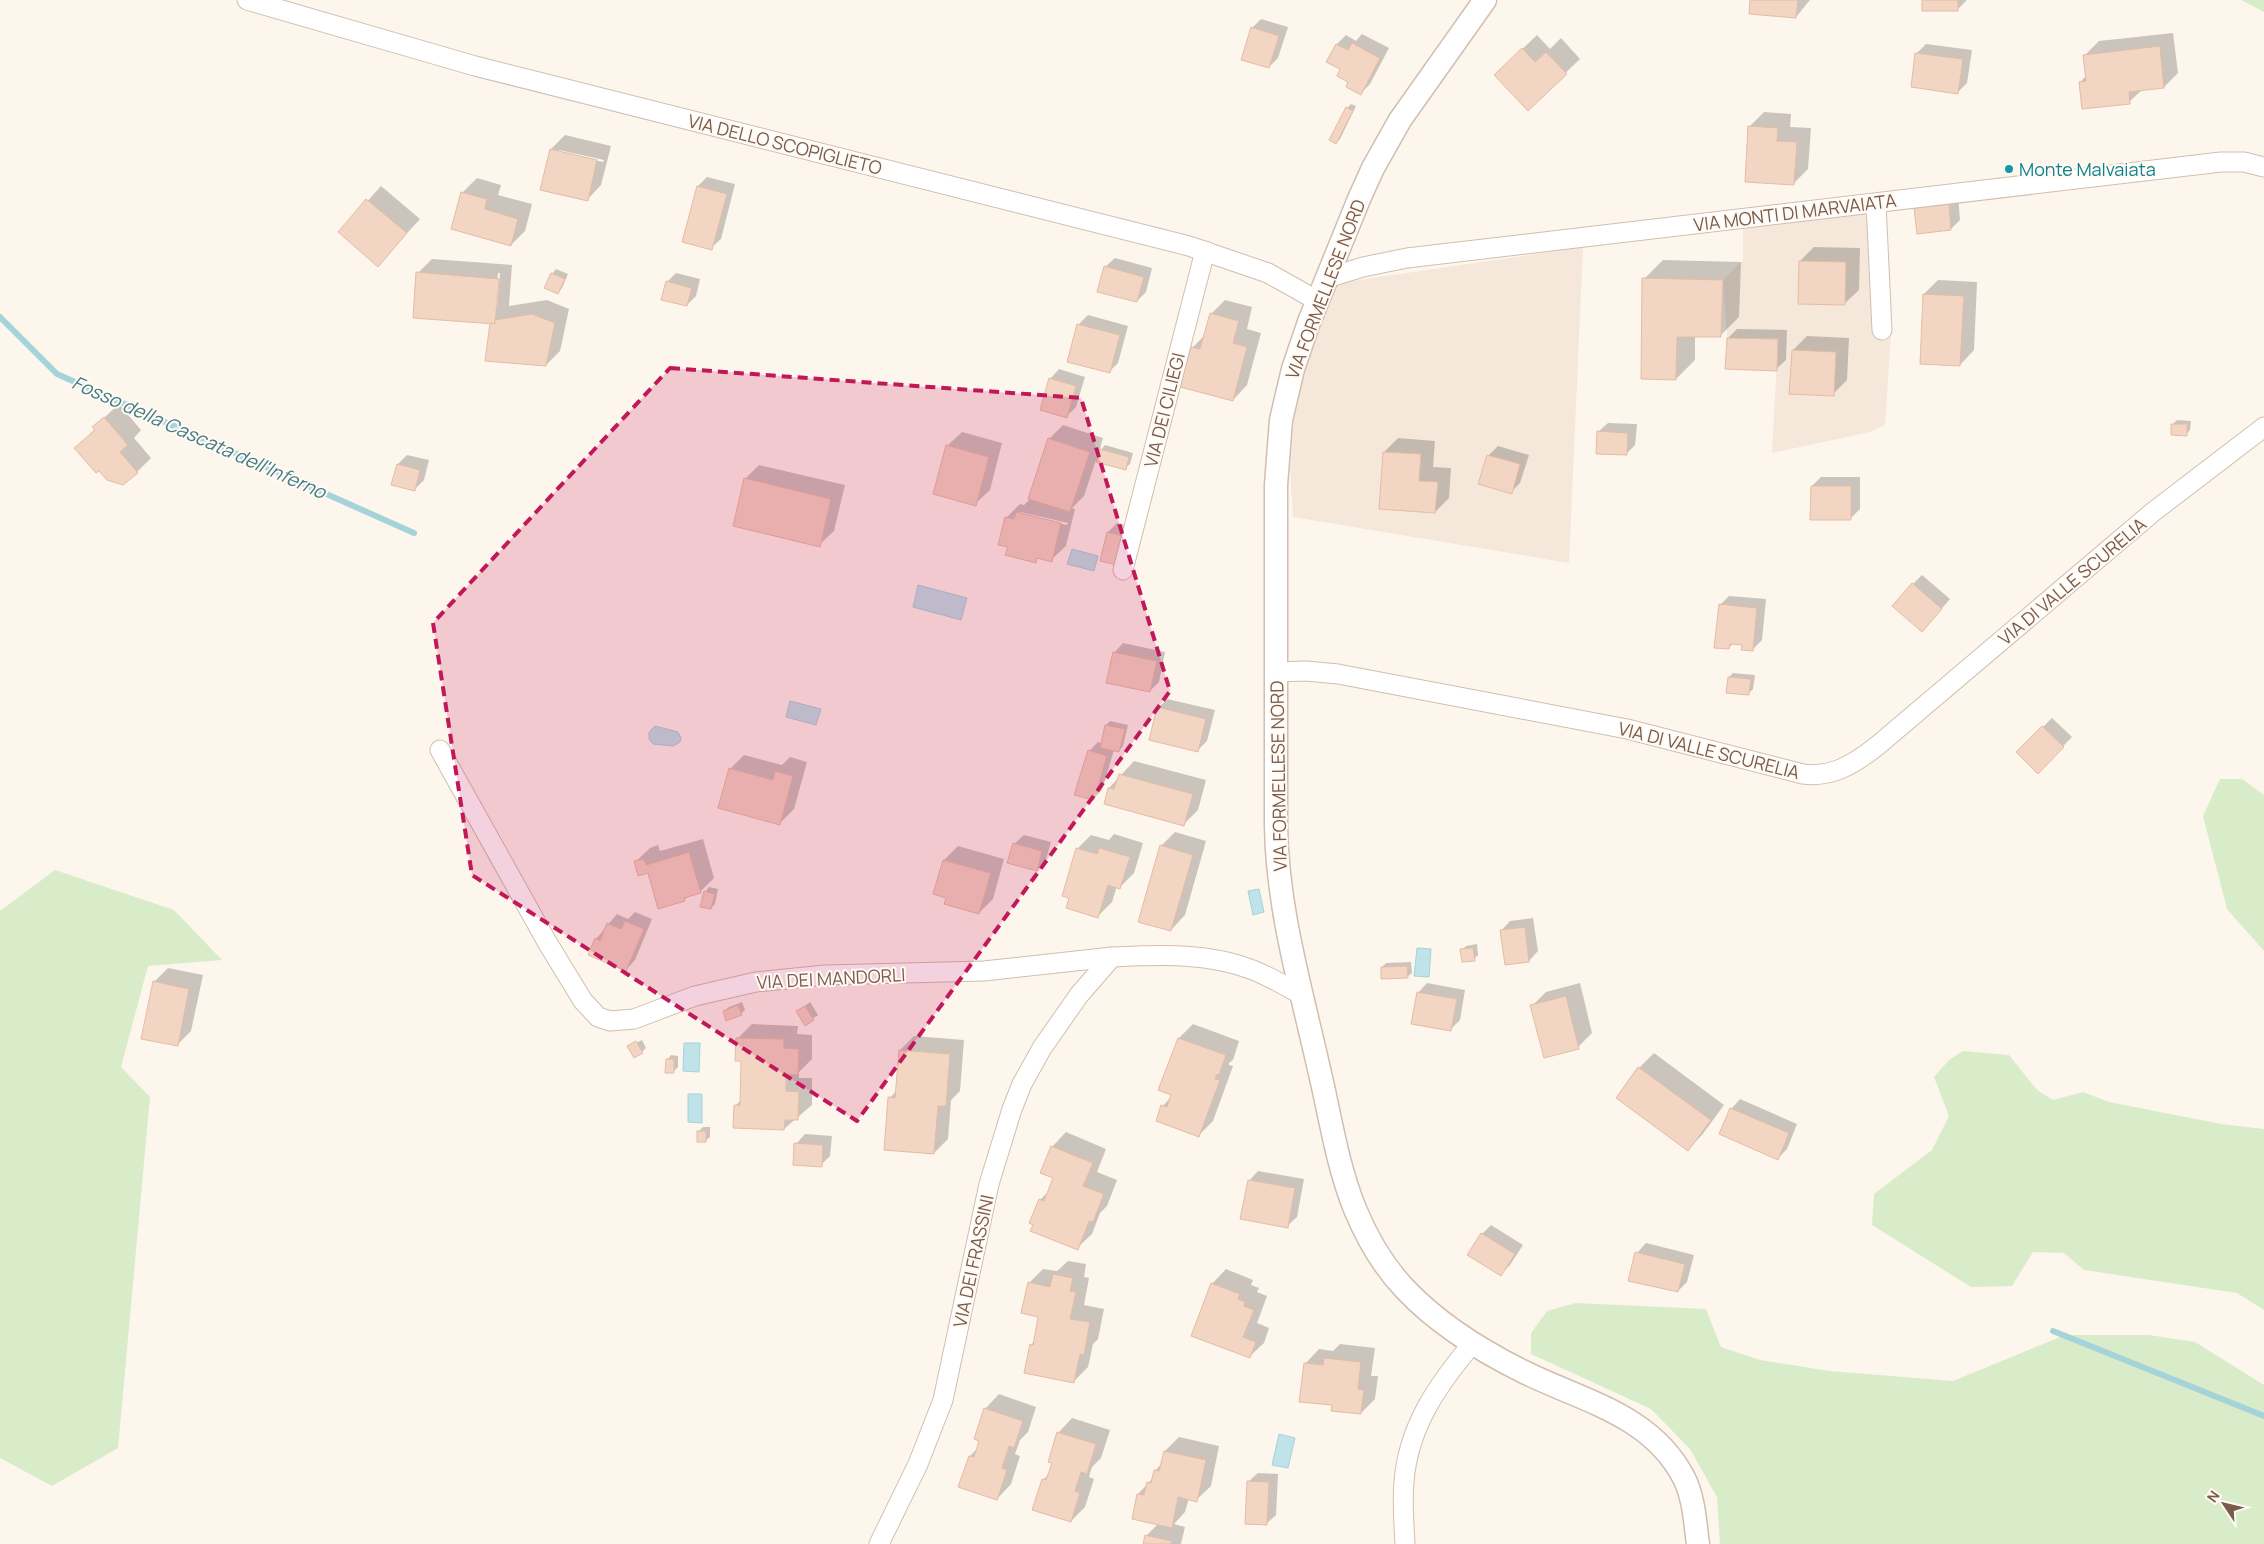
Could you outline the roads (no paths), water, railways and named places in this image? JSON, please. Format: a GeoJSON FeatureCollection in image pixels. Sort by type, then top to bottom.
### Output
{"type":"FeatureCollection","features":[{"type":"Feature","properties":{"kind":"street","name":"VIA DELLO SCOPIGLIETO"},"geometry":{"type":"LineString","coordinates":[[247,0],[475,66],[1205,250],[1268,273],[1318,300]]}},
{"type":"Feature","properties":{"kind":"street","name":"VIA FORMELLESE NORD"},"geometry":{"type":"LineString","coordinates":[[1485,0],[1407,109],[1382,151],[1359,199],[1318,300],[1288,385],[1279,438],[1276,485],[1277,854],[1287,924],[1345,1179],[1362,1223],[1384,1263],[1410,1294],[1430,1313],[1473,1343],[1522,1371],[1621,1414],[1650,1435],[1668,1453],[1686,1484],[1692,1506],[1698,1544]]}},
{"type":"Feature","properties":{"kind":"street","name":"VIA MONTI DI MARVAIATA"},"geometry":{"type":"LineString","coordinates":[[1327,278],[1363,267],[1408,258],[2229,161],[2244,162],[2264,167]]}},
{"type":"Feature","properties":{"kind":"street"},"geometry":{"type":"LineString","coordinates":[[1876,203],[1882,330]]}},
{"type":"Feature","properties":{"kind":"street","name":"VIA DEI CILIEGI"},"geometry":{"type":"LineString","coordinates":[[1123,570],[1205,250]]}},
{"type":"Feature","properties":{"kind":"street","name":"VIA DI VALLE SCURELIA"},"geometry":{"type":"LineString","coordinates":[[1276,672],[1315,672],[1348,676],[1627,729],[1803,774],[1831,773],[1853,763],[1877,746],[2146,518],[2264,427]]}},
{"type":"Feature","properties":{"kind":"street","name":"VIA DEI MANDORLI"},"geometry":{"type":"LineString","coordinates":[[440,750],[547,942],[583,1001],[598,1017],[610,1021],[634,1019],[695,996],[756,982],[825,975],[984,971],[1112,957],[1169,954],[1206,958],[1254,971],[1302,995]]}},
{"type":"Feature","properties":{"kind":"street","name":"VIA DEI FRASSINI"},"geometry":{"type":"LineString","coordinates":[[879,1544],[918,1464],[943,1400],[989,1184],[1012,1109],[1022,1084],[1042,1048],[1085,987],[1112,957]]}},
{"type":"Feature","properties":{"kind":"street"},"geometry":{"type":"LineString","coordinates":[[1405,1544],[1404,1480],[1415,1431],[1431,1398],[1473,1343]]}},
{"type":"Feature","properties":{"kind":"water"},"geometry":{"type":"Polygon","coordinates":[[[1072,549],[1098,556],[1094,571],[1067,564],[1072,549]]]}},
{"type":"Feature","properties":{"kind":"water"},"geometry":{"type":"Polygon","coordinates":[[[918,585],[967,598],[961,620],[913,607],[918,585]]]}},
{"type":"Feature","properties":{"kind":"water"},"geometry":{"type":"Polygon","coordinates":[[[790,701],[821,709],[816,725],[786,717],[790,701]]]}},
{"type":"Feature","properties":{"kind":"water"},"geometry":{"type":"Polygon","coordinates":[[[655,726],[678,732],[681,738],[680,742],[673,746],[653,744],[649,739],[649,732],[655,726]]]}},
{"type":"Feature","properties":{"kind":"water"},"geometry":{"type":"Polygon","coordinates":[[[1259,889],[1264,912],[1253,915],[1248,891],[1259,889]]]}},
{"type":"Feature","properties":{"kind":"water"},"geometry":{"type":"Polygon","coordinates":[[[1417,948],[1431,949],[1429,977],[1414,976],[1417,948]]]}},
{"type":"Feature","properties":{"kind":"water"},"geometry":{"type":"Polygon","coordinates":[[[684,1043],[700,1043],[699,1072],[683,1071],[684,1043]]]}},
{"type":"Feature","properties":{"kind":"water"},"geometry":{"type":"Polygon","coordinates":[[[688,1094],[702,1094],[702,1123],[688,1122],[688,1094]]]}},
{"type":"Feature","properties":{"kind":"water"},"geometry":{"type":"Polygon","coordinates":[[[1279,1434],[1295,1438],[1288,1468],[1272,1465],[1279,1434]]]}},
{"type":"Feature","properties":{"kind":"waterway","name":"Fosso della Cascata dell'Inferno"},"geometry":{"type":"LineString","coordinates":[[0,317],[57,374],[414,533]]}},
{"type":"Feature","properties":{"kind":"waterway"},"geometry":{"type":"LineString","coordinates":[[2053,1331],[2264,1416]]}},
{"type":"Feature","properties":{"kind":"place","name":"Monte Malvaiata"},"geometry":{"type":"Point","coordinates":[2009,169]}}]}
